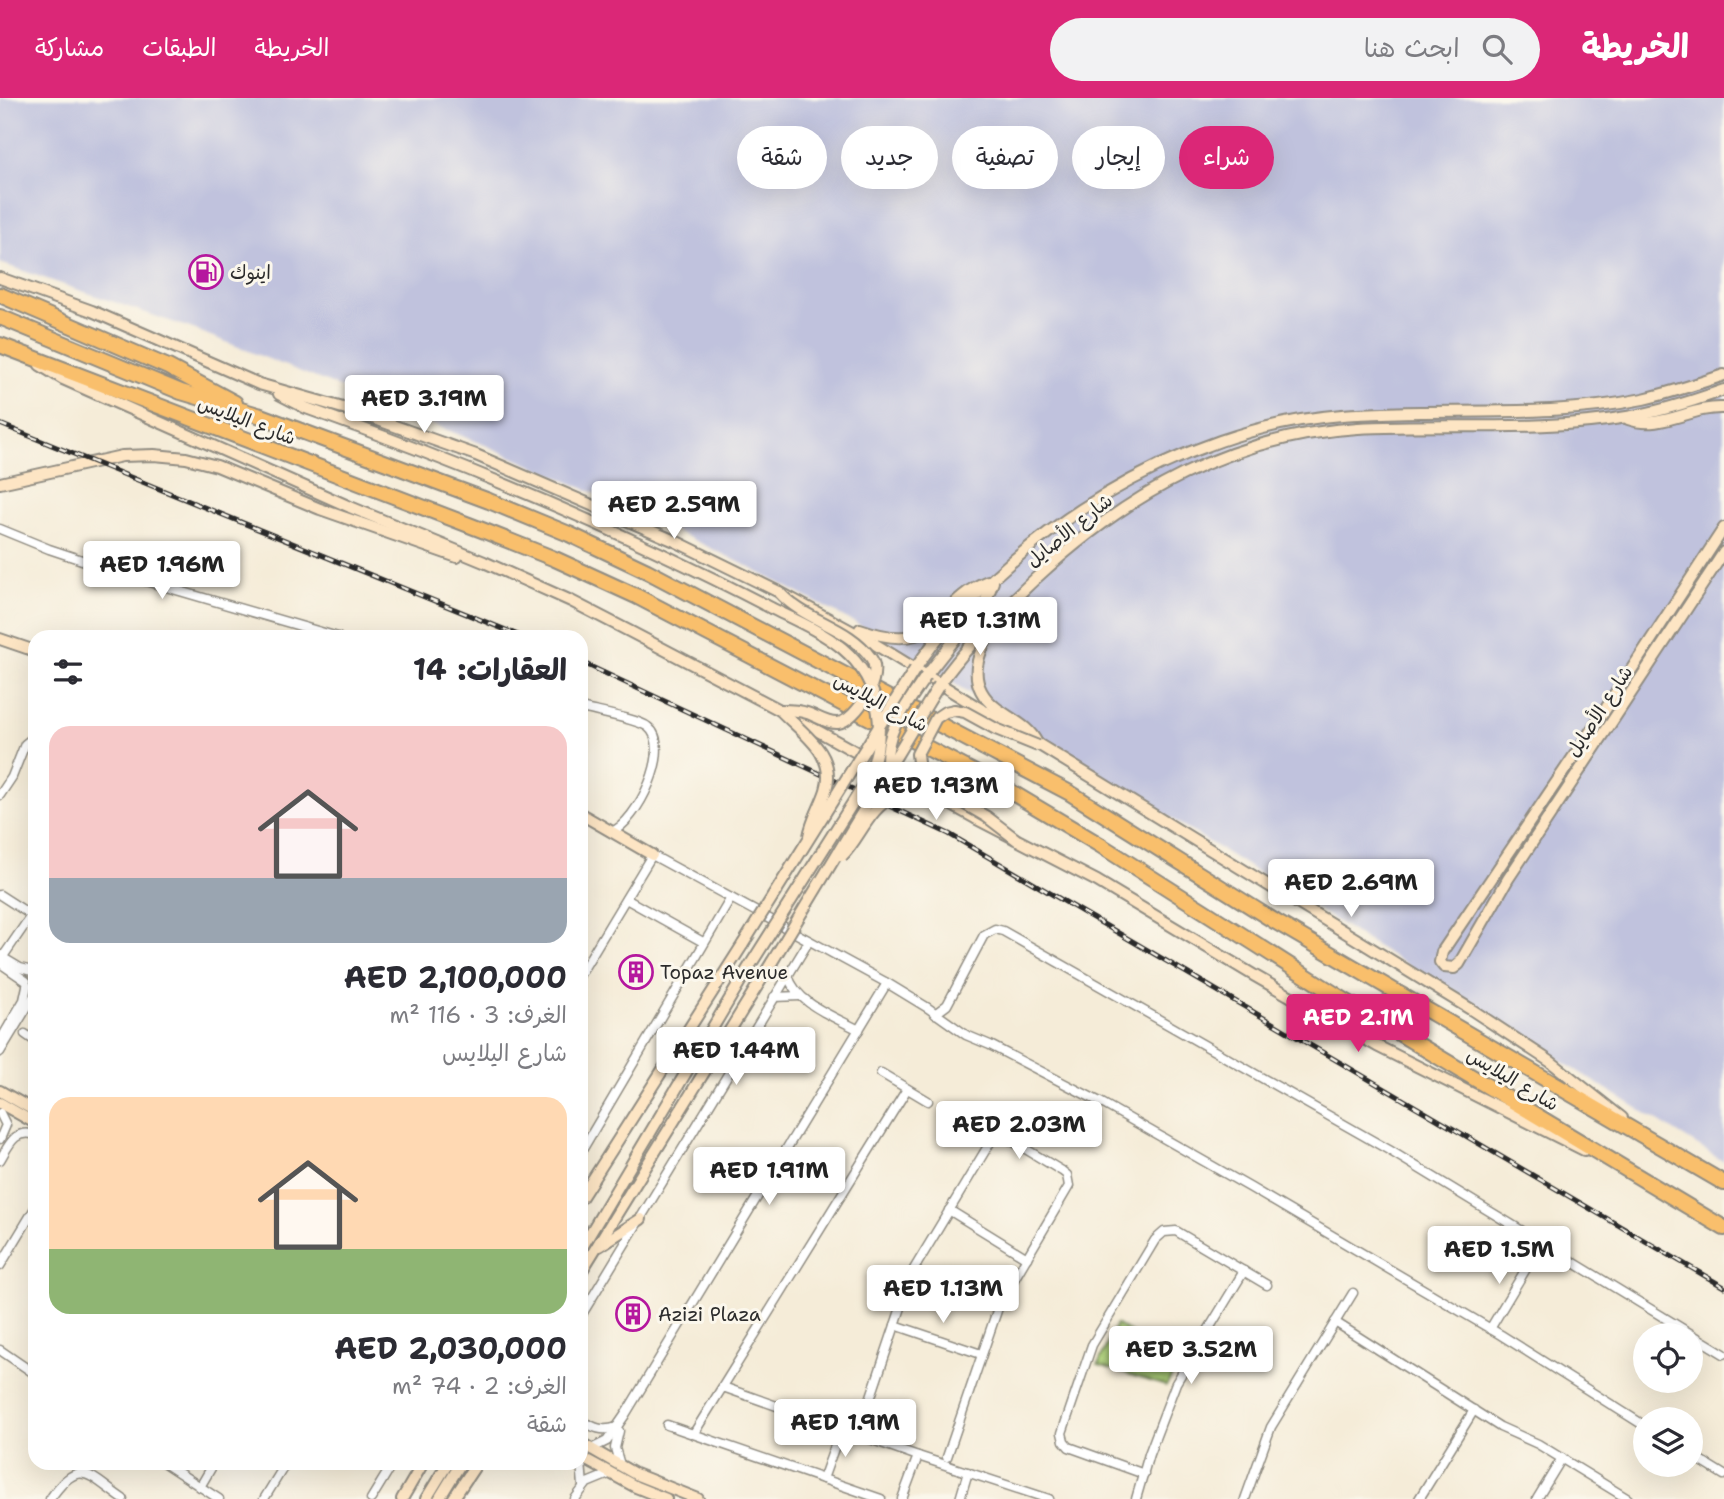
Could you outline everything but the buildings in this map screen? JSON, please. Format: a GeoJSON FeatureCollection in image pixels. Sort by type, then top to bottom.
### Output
{"type":"FeatureCollection","features":[{"type":"Feature","properties":{"kind":"highway"},"geometry":{"type":"LineString","coordinates":[[0,295],[168,367],[258,415]]}},
{"type":"Feature","properties":{"kind":"highway","name":"شارع اليلايس"},"geometry":{"type":"LineString","coordinates":[[0,317],[181,392],[258,415],[489,501],[569,534],[647,571],[1070,793],[1276,922],[1724,1183]]}},
{"type":"Feature","properties":{"kind":"highway","name":"شارع اليلايس"},"geometry":{"type":"LineString","coordinates":[[0,345],[482,530],[555,559],[636,596],[1006,789],[1100,845],[1347,1002],[1724,1228]]}},
{"type":"Feature","properties":{"kind":"main road"},"geometry":{"type":"LineString","coordinates":[[0,278],[92,311],[271,388],[306,408],[562,507],[701,572],[835,642],[857,663],[869,682],[880,724],[876,755],[864,785],[744,975],[588,1237]]}},
{"type":"Feature","properties":{"kind":"main road"},"geometry":{"type":"LineString","coordinates":[[32,359],[63,379],[571,601],[780,710],[975,818],[1124,896],[1377,1046],[1549,1135],[1618,1164]]}},
{"type":"Feature","properties":{"kind":"main road","name":"شارع الأصايل"},"geometry":{"type":"LineString","coordinates":[[588,1187],[915,669],[942,634],[994,579],[1068,519],[1116,487],[1200,447],[1251,430],[1344,414],[1545,410],[1612,404],[1657,395],[1724,375]]}},
{"type":"Feature","properties":{"kind":"main road"},"geometry":{"type":"LineString","coordinates":[[271,388],[350,410],[476,455],[613,513],[831,619],[1505,1031],[1560,1069],[1638,1131]]}},
{"type":"Feature","properties":{"kind":"main road","name":"شارع الأصايل"},"geometry":{"type":"LineString","coordinates":[[588,1261],[939,685],[964,652],[1000,613],[1052,564],[1111,516],[1186,471],[1244,449],[1282,439],[1334,430],[1532,425],[1625,418],[1662,410],[1724,390]]}},
{"type":"Feature","properties":{"kind":"main road"},"geometry":{"type":"LineString","coordinates":[[1625,418],[1654,422],[1724,408]]}},
{"type":"Feature","properties":{"kind":"main road"},"geometry":{"type":"LineString","coordinates":[[0,483],[122,456],[186,458],[217,467],[320,509],[440,552],[484,562]]}},
{"type":"Feature","properties":{"kind":"main road","name":"شارع الأصايل"},"geometry":{"type":"LineString","coordinates":[[1724,528],[1442,952],[1440,962],[1444,967],[1454,968],[1459,964],[1508,879],[1724,552]]}},
{"type":"Feature","properties":{"kind":"main road"},"geometry":{"type":"LineString","coordinates":[[831,619],[883,637],[912,636],[938,622],[973,589],[994,579]]}},
{"type":"Feature","properties":{"kind":"main road"},"geometry":{"type":"LineString","coordinates":[[888,770],[887,747],[891,732],[926,676],[986,600],[994,579]]}},
{"type":"Feature","properties":{"kind":"main road"},"geometry":{"type":"LineString","coordinates":[[779,592],[802,611],[858,644],[873,660],[876,671],[875,679],[858,709],[847,720],[831,723],[801,711],[780,710]]}},
{"type":"Feature","properties":{"kind":"main road"},"geometry":{"type":"LineString","coordinates":[[1000,613],[979,652],[976,664],[978,682],[990,703],[1026,728],[1038,746]]}},
{"type":"Feature","properties":{"kind":"main road"},"geometry":{"type":"LineString","coordinates":[[0,639],[28,649]]}},
{"type":"Feature","properties":{"kind":"main road"},"geometry":{"type":"LineString","coordinates":[[780,710],[819,749],[827,768],[827,788],[814,816],[808,842]]}},
{"type":"Feature","properties":{"kind":"main road"},"geometry":{"type":"LineString","coordinates":[[1017,840],[988,817],[925,781],[919,771],[917,754],[936,718],[944,712],[954,710],[965,712],[1038,746]]}},
{"type":"Feature","properties":{"kind":"main road"},"geometry":{"type":"LineString","coordinates":[[831,864],[850,847],[877,807],[896,796],[918,796],[955,813],[975,818]]}},
{"type":"Feature","properties":{"kind":"main road"},"geometry":{"type":"LineString","coordinates":[[588,818],[652,855]]}},
{"type":"Feature","properties":{"kind":"main road"},"geometry":{"type":"LineString","coordinates":[[0,1091],[28,1107]]}},
{"type":"Feature","properties":{"kind":"main road"},"geometry":{"type":"LineString","coordinates":[[0,1102],[28,1119]]}},
{"type":"Feature","properties":{"kind":"main road"},"geometry":{"type":"LineString","coordinates":[[597,1247],[641,1219]]}},
{"type":"Feature","properties":{"kind":"main road"},"geometry":{"type":"LineString","coordinates":[[588,1447],[621,1466],[698,1499]]}},
{"type":"Feature","properties":{"kind":"main road"},"geometry":{"type":"LineString","coordinates":[[588,1464],[666,1499]]}},
{"type":"Feature","properties":{"kind":"main road"},"geometry":{"type":"LineString","coordinates":[[402,1499],[419,1470]]}},
{"type":"Feature","properties":{"kind":"main road"},"geometry":{"type":"LineString","coordinates":[[426,1499],[445,1470]]}},
{"type":"Feature","properties":{"kind":"main road"},"geometry":{"type":"LineString","coordinates":[[439,1499],[457,1470]]}},
{"type":"Feature","properties":{"kind":"main road"},"geometry":{"type":"LineString","coordinates":[[453,1499],[472,1470]]}},
{"type":"Feature","properties":{"kind":"street"},"geometry":{"type":"LineString","coordinates":[[0,529],[49,549],[142,580],[314,630]]}},
{"type":"Feature","properties":{"kind":"street"},"geometry":{"type":"LineString","coordinates":[[588,710],[644,724],[654,734],[658,743],[654,767],[639,803],[627,823],[611,832]]}},
{"type":"Feature","properties":{"kind":"street"},"geometry":{"type":"LineString","coordinates":[[0,795],[12,777],[28,742]]}},
{"type":"Feature","properties":{"kind":"street"},"geometry":{"type":"LineString","coordinates":[[588,961],[652,855],[887,983],[966,1035],[1124,1115],[1289,1209],[1633,1418]]}},
{"type":"Feature","properties":{"kind":"street"},"geometry":{"type":"LineString","coordinates":[[0,895],[28,910]]}},
{"type":"Feature","properties":{"kind":"street"},"geometry":{"type":"LineString","coordinates":[[588,1140],[731,898]]}},
{"type":"Feature","properties":{"kind":"street"},"geometry":{"type":"LineString","coordinates":[[626,899],[703,942]]}},
{"type":"Feature","properties":{"kind":"street"},"geometry":{"type":"LineString","coordinates":[[1,959],[28,920]]}},
{"type":"Feature","properties":{"kind":"street"},"geometry":{"type":"LineString","coordinates":[[936,1014],[947,1005],[984,935],[995,929],[1003,930],[1389,1150],[1724,1353]]}},
{"type":"Feature","properties":{"kind":"street"},"geometry":{"type":"LineString","coordinates":[[588,1305],[809,941]]}},
{"type":"Feature","properties":{"kind":"street"},"geometry":{"type":"LineString","coordinates":[[1,959],[28,969]]}},
{"type":"Feature","properties":{"kind":"street"},"geometry":{"type":"LineString","coordinates":[[0,1041],[24,1000],[27,983],[1,959]]}},
{"type":"Feature","properties":{"kind":"street"},"geometry":{"type":"LineString","coordinates":[[788,975],[800,996],[859,1030]]}},
{"type":"Feature","properties":{"kind":"street"},"geometry":{"type":"LineString","coordinates":[[588,1446],[607,1441],[625,1415],[887,983]]}},
{"type":"Feature","properties":{"kind":"street"},"geometry":{"type":"LineString","coordinates":[[774,997],[800,996]]}},
{"type":"Feature","properties":{"kind":"street"},"geometry":{"type":"LineString","coordinates":[[0,1052],[28,1005]]}},
{"type":"Feature","properties":{"kind":"street"},"geometry":{"type":"LineString","coordinates":[[24,1034],[28,1037]]}},
{"type":"Feature","properties":{"kind":"street"},"geometry":{"type":"LineString","coordinates":[[881,1073],[928,1101]]}},
{"type":"Feature","properties":{"kind":"street"},"geometry":{"type":"LineString","coordinates":[[694,1433],[907,1089]]}},
{"type":"Feature","properties":{"kind":"street"},"geometry":{"type":"LineString","coordinates":[[0,1113],[6,1125],[0,1139]]}},
{"type":"Feature","properties":{"kind":"street"},"geometry":{"type":"LineString","coordinates":[[0,1160],[18,1134],[28,1133]]}},
{"type":"Feature","properties":{"kind":"street"},"geometry":{"type":"LineString","coordinates":[[858,1435],[914,1269],[994,1137],[1004,1136],[1067,1175],[1069,1186],[999,1305],[947,1457]]}},
{"type":"Feature","properties":{"kind":"street"},"geometry":{"type":"LineString","coordinates":[[949,1210],[1027,1258]]}},
{"type":"Feature","properties":{"kind":"street"},"geometry":{"type":"LineString","coordinates":[[0,1266],[28,1220]]}},
{"type":"Feature","properties":{"kind":"street"},"geometry":{"type":"LineString","coordinates":[[1144,1474],[1069,1447],[1062,1433],[1092,1345],[1155,1240],[1164,1232],[1176,1231],[1267,1285]]}},
{"type":"Feature","properties":{"kind":"street"},"geometry":{"type":"LineString","coordinates":[[1533,1236],[1533,1257]]}},
{"type":"Feature","properties":{"kind":"street"},"geometry":{"type":"LineString","coordinates":[[1490,1329],[1533,1257],[1542,1251],[1553,1249]]}},
{"type":"Feature","properties":{"kind":"street"},"geometry":{"type":"LineString","coordinates":[[1136,1499],[1149,1454],[1176,1383],[1244,1271]]}},
{"type":"Feature","properties":{"kind":"street"},"geometry":{"type":"LineString","coordinates":[[1245,1499],[1271,1427],[1353,1293]]}},
{"type":"Feature","properties":{"kind":"street"},"geometry":{"type":"LineString","coordinates":[[1335,1322],[1500,1427],[1533,1441],[1628,1499]]}},
{"type":"Feature","properties":{"kind":"street"},"geometry":{"type":"LineString","coordinates":[[895,1325],[981,1354]]}},
{"type":"Feature","properties":{"kind":"street"},"geometry":{"type":"LineString","coordinates":[[0,1350],[28,1369]]}},
{"type":"Feature","properties":{"kind":"street"},"geometry":{"type":"LineString","coordinates":[[723,1387],[1049,1499]]}},
{"type":"Feature","properties":{"kind":"street"},"geometry":{"type":"LineString","coordinates":[[1419,1499],[1474,1410]]}},
{"type":"Feature","properties":{"kind":"street"},"geometry":{"type":"LineString","coordinates":[[621,1466],[616,1457],[615,1443],[625,1415]]}},
{"type":"Feature","properties":{"kind":"street"},"geometry":{"type":"LineString","coordinates":[[588,1424],[597,1429],[617,1427]]}},
{"type":"Feature","properties":{"kind":"street"},"geometry":{"type":"LineString","coordinates":[[667,1425],[881,1499]]}},
{"type":"Feature","properties":{"kind":"street"},"geometry":{"type":"LineString","coordinates":[[823,1479],[841,1429]]}},
{"type":"Feature","properties":{"kind":"street"},"geometry":{"type":"LineString","coordinates":[[902,1499],[918,1456]]}},
{"type":"Feature","properties":{"kind":"street"},"geometry":{"type":"LineString","coordinates":[[1537,1499],[1562,1458]]}},
{"type":"Feature","properties":{"kind":"street"},"geometry":{"type":"LineString","coordinates":[[1703,1462],[1724,1475]]}},
{"type":"Feature","properties":{"kind":"street"},"geometry":{"type":"LineString","coordinates":[[174,1470],[219,1499]]}},
{"type":"Feature","properties":{"kind":"street"},"geometry":{"type":"LineString","coordinates":[[200,1487],[210,1470]]}},
{"type":"Feature","properties":{"kind":"street"},"geometry":{"type":"LineString","coordinates":[[264,1499],[282,1470]]}},
{"type":"Feature","properties":{"kind":"street"},"geometry":{"type":"LineString","coordinates":[[371,1499],[389,1470]]}},
{"type":"Feature","properties":{"kind":"street"},"geometry":{"type":"LineString","coordinates":[[582,1470],[583,1486]]}},
{"type":"Feature","properties":{"kind":"street"},"geometry":{"type":"LineString","coordinates":[[960,1499],[968,1472]]}},
{"type":"Feature","properties":{"kind":"street"},"geometry":{"type":"LineString","coordinates":[[50,1499],[67,1477],[79,1473],[88,1475],[123,1499]]}},
{"type":"Feature","properties":{"kind":"street"},"geometry":{"type":"LineString","coordinates":[[575,1499],[583,1486],[595,1478],[609,1474]]}},
{"type":"Feature","properties":{"kind":"street"},"geometry":{"type":"LineString","coordinates":[[1016,1499],[1019,1489]]}},
{"type":"Feature","properties":{"kind":"shaded area"},"geometry":{"type":"Polygon","coordinates":[[[0,98],[1724,98],[1724,1162],[863,627],[747,566],[635,511],[485,445],[193,329],[0,263],[0,98]]]}},
{"type":"Feature","properties":{"kind":"green space"},"geometry":{"type":"Polygon","coordinates":[[[1116,1324],[1180,1362],[1166,1386],[1098,1365],[1116,1324]]]}},
{"type":"Feature","properties":{"kind":"railway"},"geometry":{"type":"LineString","coordinates":[[0,424],[506,630]]}},
{"type":"Feature","properties":{"kind":"railway"},"geometry":{"type":"LineString","coordinates":[[588,665],[949,834],[1724,1287]]}},
{"type":"Feature","properties":{"kind":"place","name":"اينوك"},"geometry":{"type":"Point","coordinates":[206,272]}},
{"type":"Feature","properties":{"kind":"place","name":"Topaz Avenue"},"geometry":{"type":"Point","coordinates":[636,972]}},
{"type":"Feature","properties":{"kind":"place","name":"Azizi Plaza"},"geometry":{"type":"Point","coordinates":[633,1314]}}]}
